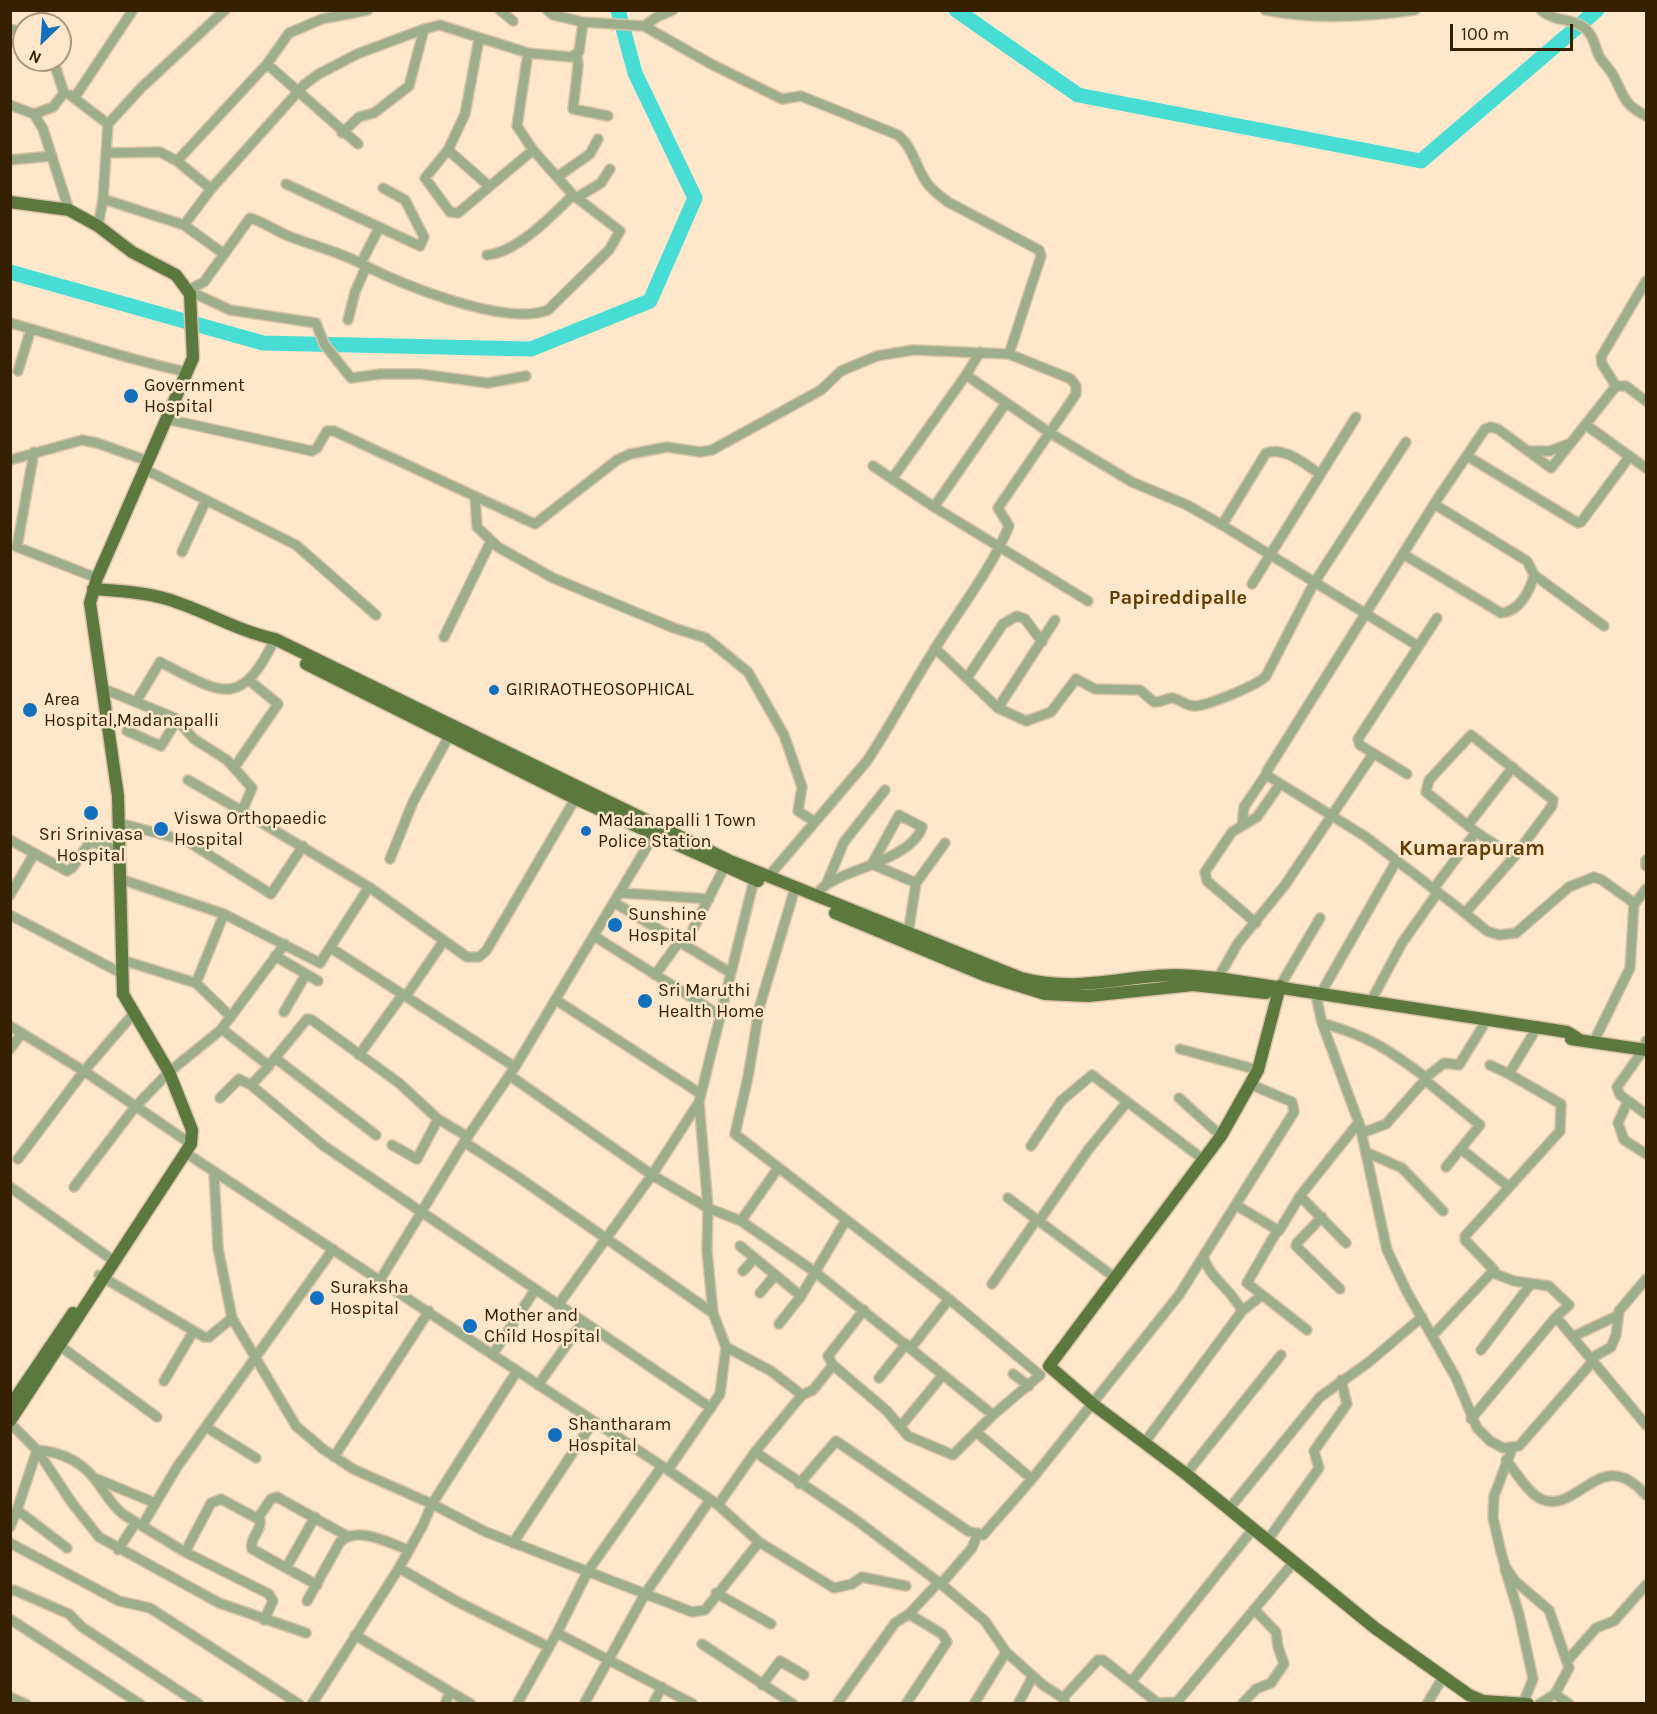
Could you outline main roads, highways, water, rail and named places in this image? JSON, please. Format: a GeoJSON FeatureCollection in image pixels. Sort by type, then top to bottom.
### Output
{"type":"FeatureCollection","features":[{"type":"Feature","properties":{"kind":"main road"},"geometry":{"type":"LineString","coordinates":[[10,202],[69,210],[98,226],[132,252],[176,274],[189,293],[193,354],[95,583],[90,603],[118,796],[123,994],[169,1072],[192,1130],[188,1149],[33,1381],[10,1422]]}},
{"type":"Feature","properties":{"kind":"main road"},"geometry":{"type":"LineString","coordinates":[[95,583],[168,599],[258,635],[449,736],[657,831],[759,876],[815,896],[968,958],[1039,983],[1088,986],[1176,975],[1218,978],[1483,1026],[1566,1039],[1577,1038],[1646,1047]]}},
{"type":"Feature","properties":{"kind":"main road"},"geometry":{"type":"LineString","coordinates":[[273,643],[578,794]]}},
{"type":"Feature","properties":{"kind":"main road"},"geometry":{"type":"LineString","coordinates":[[657,831],[724,868],[759,876],[793,895],[1024,990],[1065,996],[1088,996],[1193,985],[1279,990]]}},
{"type":"Feature","properties":{"kind":"main road"},"geometry":{"type":"LineString","coordinates":[[1279,990],[1258,1070],[1252,1085],[1221,1137],[1044,1371],[1145,1442],[1375,1628],[1443,1677],[1483,1701],[1526,1702]]}},
{"type":"Feature","properties":{"kind":"main road"},"geometry":{"type":"LineString","coordinates":[[1318,997],[1371,1001],[1567,1032],[1577,1038]]}},
{"type":"Feature","properties":{"kind":"main road"},"geometry":{"type":"LineString","coordinates":[[10,1406],[60,1346],[107,1271]]}},
{"type":"Feature","properties":{"kind":"waterway"},"geometry":{"type":"LineString","coordinates":[[10,272],[263,343],[531,349],[650,301],[695,198],[635,73],[618,10]]}},
{"type":"Feature","properties":{"kind":"waterway"},"geometry":{"type":"LineString","coordinates":[[956,10],[1078,95],[1421,161],[1597,10]]}},
{"type":"Feature","properties":{"kind":"place","name":"Government Hospital"},"geometry":{"type":"Point","coordinates":[131,396]}},
{"type":"Feature","properties":{"kind":"place","name":"GIRIRAOTHEOSOPHICAL"},"geometry":{"type":"Point","coordinates":[494,690]}},
{"type":"Feature","properties":{"kind":"place","name":"Area Hospital,Madanapalli"},"geometry":{"type":"Point","coordinates":[30,710]}},
{"type":"Feature","properties":{"kind":"place","name":"Sri Srinivasa Hospital"},"geometry":{"type":"Point","coordinates":[91,813]}},
{"type":"Feature","properties":{"kind":"place","name":"Viswa Orthopaedic Hospital"},"geometry":{"type":"Point","coordinates":[161,829]}},
{"type":"Feature","properties":{"kind":"place","name":"Madanapalli 1 Town Police Station"},"geometry":{"type":"Point","coordinates":[586,831]}},
{"type":"Feature","properties":{"kind":"place","name":"Sunshine Hospital"},"geometry":{"type":"Point","coordinates":[615,925]}},
{"type":"Feature","properties":{"kind":"place","name":"Sri Maruthi Health Home"},"geometry":{"type":"Point","coordinates":[645,1001]}},
{"type":"Feature","properties":{"kind":"place","name":"Suraksha Hospital"},"geometry":{"type":"Point","coordinates":[317,1298]}},
{"type":"Feature","properties":{"kind":"place","name":"Mother and Child Hospital"},"geometry":{"type":"Point","coordinates":[470,1326]}},
{"type":"Feature","properties":{"kind":"place","name":"Shantharam Hospital"},"geometry":{"type":"Point","coordinates":[555,1435]}},
{"type":"Feature","properties":{"kind":"district","name":"Papireddipalle"},"geometry":{"type":"Point","coordinates":[1178,598]}},
{"type":"Feature","properties":{"kind":"district","name":"Kumarapuram"},"geometry":{"type":"Point","coordinates":[1472,849]}}]}
